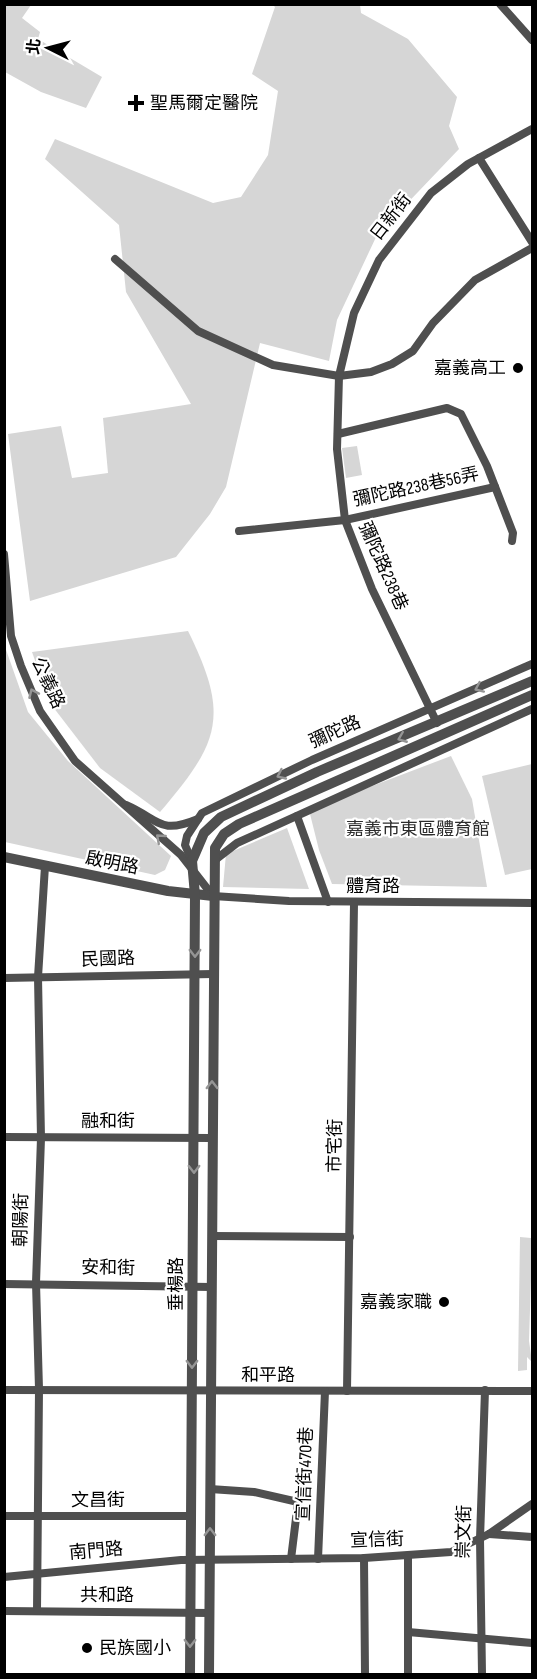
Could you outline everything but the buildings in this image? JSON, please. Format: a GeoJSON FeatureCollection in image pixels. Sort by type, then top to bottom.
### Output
{"type":"FeatureCollection","features":[{"type":"Feature","properties":{"kind":"street"},"geometry":{"type":"LineString","coordinates":[[500,4],[532,40]]}},
{"type":"Feature","properties":{"kind":"street","name":"日新街"},"geometry":{"type":"LineString","coordinates":[[339,376],[354,313],[379,260],[431,193],[479,158],[532,129]]}},
{"type":"Feature","properties":{"kind":"street"},"geometry":{"type":"LineString","coordinates":[[479,158],[532,242]]}},
{"type":"Feature","properties":{"kind":"street"},"geometry":{"type":"LineString","coordinates":[[115,259],[198,332],[273,365],[339,376],[371,372],[392,364],[413,351],[432,323],[475,280],[532,248]]}},
{"type":"Feature","properties":{"kind":"street","name":"彌陀路238巷"},"geometry":{"type":"LineString","coordinates":[[339,376],[337,449],[345,520],[372,589],[437,723]]}},
{"type":"Feature","properties":{"kind":"street"},"geometry":{"type":"LineString","coordinates":[[338,434],[447,408],[460,414],[487,466],[513,533],[512,542]]}},
{"type":"Feature","properties":{"kind":"street","name":"彌陀路238巷56弄"},"geometry":{"type":"LineString","coordinates":[[239,531],[345,520],[495,487]]}},
{"type":"Feature","properties":{"kind":"street","name":"公義路"},"geometry":{"type":"LineString","coordinates":[[4,554],[11,636],[40,711],[75,761],[117,801],[181,855],[192,866],[213,896]]}},
{"type":"Feature","properties":{"kind":"street","name":"彌陀路"},"geometry":{"type":"LineString","coordinates":[[195,894],[192,866],[185,845],[187,836],[202,813],[284,774],[532,664]]}},
{"type":"Feature","properties":{"kind":"street","name":"彌陀路"},"geometry":{"type":"LineString","coordinates":[[192,866],[204,833],[221,817],[317,772],[532,681]]}},
{"type":"Feature","properties":{"kind":"street"},"geometry":{"type":"LineString","coordinates":[[213,896],[215,848],[224,834],[239,824],[532,695]]}},
{"type":"Feature","properties":{"kind":"street"},"geometry":{"type":"LineString","coordinates":[[215,860],[237,843],[532,709]]}},
{"type":"Feature","properties":{"kind":"street","name":"公義路"},"geometry":{"type":"LineString","coordinates":[[117,801],[141,812],[162,826],[181,826],[199,819]]}},
{"type":"Feature","properties":{"kind":"street"},"geometry":{"type":"LineString","coordinates":[[297,816],[328,902]]}},
{"type":"Feature","properties":{"kind":"street","name":"啟明路"},"geometry":{"type":"LineString","coordinates":[[4,857],[213,896]]}},
{"type":"Feature","properties":{"kind":"street","name":"朝陽街"},"geometry":{"type":"LineString","coordinates":[[37,1611],[39,1389],[36,1283],[41,1138],[38,977],[45,866]]}},
{"type":"Feature","properties":{"kind":"street","name":"垂楊路"},"geometry":{"type":"LineString","coordinates":[[190,1674],[195,894]]}},
{"type":"Feature","properties":{"kind":"street","name":"體育路"},"geometry":{"type":"LineString","coordinates":[[213,896],[354,903],[532,903]]}},
{"type":"Feature","properties":{"kind":"street","name":"垂楊路"},"geometry":{"type":"LineString","coordinates":[[209,1674],[213,896]]}},
{"type":"Feature","properties":{"kind":"street","name":"市宅街"},"geometry":{"type":"LineString","coordinates":[[347,1390],[354,903]]}},
{"type":"Feature","properties":{"kind":"street","name":"民國路"},"geometry":{"type":"LineString","coordinates":[[4,978],[213,974]]}},
{"type":"Feature","properties":{"kind":"street","name":"融和街"},"geometry":{"type":"LineString","coordinates":[[4,1137],[212,1138]]}},
{"type":"Feature","properties":{"kind":"street"},"geometry":{"type":"LineString","coordinates":[[212,1236],[350,1237]]}},
{"type":"Feature","properties":{"kind":"street","name":"安和街"},"geometry":{"type":"LineString","coordinates":[[4,1284],[211,1287]]}},
{"type":"Feature","properties":{"kind":"street","name":"和平路"},"geometry":{"type":"LineString","coordinates":[[4,1389],[532,1391]]}},
{"type":"Feature","properties":{"kind":"street","name":"崇文街"},"geometry":{"type":"LineString","coordinates":[[482,1674],[480,1539],[485,1390]]}},
{"type":"Feature","properties":{"kind":"street","name":"宣信街470巷"},"geometry":{"type":"LineString","coordinates":[[318,1559],[325,1391]]}},
{"type":"Feature","properties":{"kind":"street"},"geometry":{"type":"LineString","coordinates":[[210,1489],[254,1492],[298,1502],[291,1559]]}},
{"type":"Feature","properties":{"kind":"street","name":"宣信街"},"geometry":{"type":"LineString","coordinates":[[210,1560],[364,1558],[451,1552],[489,1534],[532,1504]]}},
{"type":"Feature","properties":{"kind":"street","name":"文昌街"},"geometry":{"type":"LineString","coordinates":[[4,1516],[191,1516]]}},
{"type":"Feature","properties":{"kind":"street"},"geometry":{"type":"LineString","coordinates":[[489,1534],[532,1537]]}},
{"type":"Feature","properties":{"kind":"street"},"geometry":{"type":"LineString","coordinates":[[408,1556],[408,1674]]}},
{"type":"Feature","properties":{"kind":"street"},"geometry":{"type":"LineString","coordinates":[[364,1558],[365,1674]]}},
{"type":"Feature","properties":{"kind":"street","name":"南門路"},"geometry":{"type":"LineString","coordinates":[[4,1577],[210,1560]]}},
{"type":"Feature","properties":{"kind":"street","name":"共和路"},"geometry":{"type":"LineString","coordinates":[[4,1611],[210,1613]]}},
{"type":"Feature","properties":{"kind":"street"},"geometry":{"type":"LineString","coordinates":[[408,1632],[481,1636],[532,1643]]}},
{"type":"Feature","properties":{"kind":"green space"},"geometry":{"type":"Polygon","coordinates":[[[4,5],[31,5],[22,18],[40,32],[38,39],[102,77],[86,108],[41,92],[5,72],[4,5]]]}},
{"type":"Feature","properties":{"kind":"green space"},"geometry":{"type":"Polygon","coordinates":[[[273,5],[360,5],[361,13],[408,39],[457,97],[449,126],[459,149],[377,235],[337,320],[329,361],[260,343],[226,487],[210,514],[176,557],[30,601],[8,434],[61,426],[72,478],[108,473],[103,418],[191,404],[126,292],[119,225],[45,159],[55,139],[213,203],[241,197],[268,155],[278,91],[252,74],[275,7],[273,5]]]}},
{"type":"Feature","properties":{"kind":"green space"},"geometry":{"type":"Polygon","coordinates":[[[357,446],[362,475],[346,478],[342,448],[357,446]]]}},
{"type":"Feature","properties":{"kind":"green space"},"geometry":{"type":"Polygon","coordinates":[[[188,631],[210,685],[213,707],[212,727],[196,766],[160,812],[100,768],[50,703],[32,652],[188,631]]]}},
{"type":"Feature","properties":{"kind":"green space"},"geometry":{"type":"Polygon","coordinates":[[[4,644],[28,712],[68,761],[171,856],[165,870],[155,875],[5,842],[4,644]]]}},
{"type":"Feature","properties":{"kind":"green space","name":"嘉義市東區體育館"},"geometry":{"type":"Polygon","coordinates":[[[451,756],[472,799],[487,887],[332,884],[319,850],[309,810],[451,756]]]}},
{"type":"Feature","properties":{"kind":"green space"},"geometry":{"type":"Polygon","coordinates":[[[532,764],[532,869],[505,875],[482,776],[532,764]]]}},
{"type":"Feature","properties":{"kind":"green space"},"geometry":{"type":"Polygon","coordinates":[[[287,828],[309,889],[223,887],[226,854],[287,828]]]}},
{"type":"Feature","properties":{"kind":"green space"},"geometry":{"type":"Polygon","coordinates":[[[520,1237],[531,1238],[532,1248],[529,1341],[532,1362],[527,1357],[527,1370],[518,1371],[520,1237]]]}},
{"type":"Feature","properties":{"kind":"place","name":"聖馬爾定醫院"},"geometry":{"type":"Point","coordinates":[136,103]}},
{"type":"Feature","properties":{"kind":"place","name":"嘉義高工"},"geometry":{"type":"Point","coordinates":[518,368]}},
{"type":"Feature","properties":{"kind":"place","name":"嘉義家職"},"geometry":{"type":"Point","coordinates":[444,1302]}},
{"type":"Feature","properties":{"kind":"place","name":"民族國小"},"geometry":{"type":"Point","coordinates":[87,1648]}}]}
